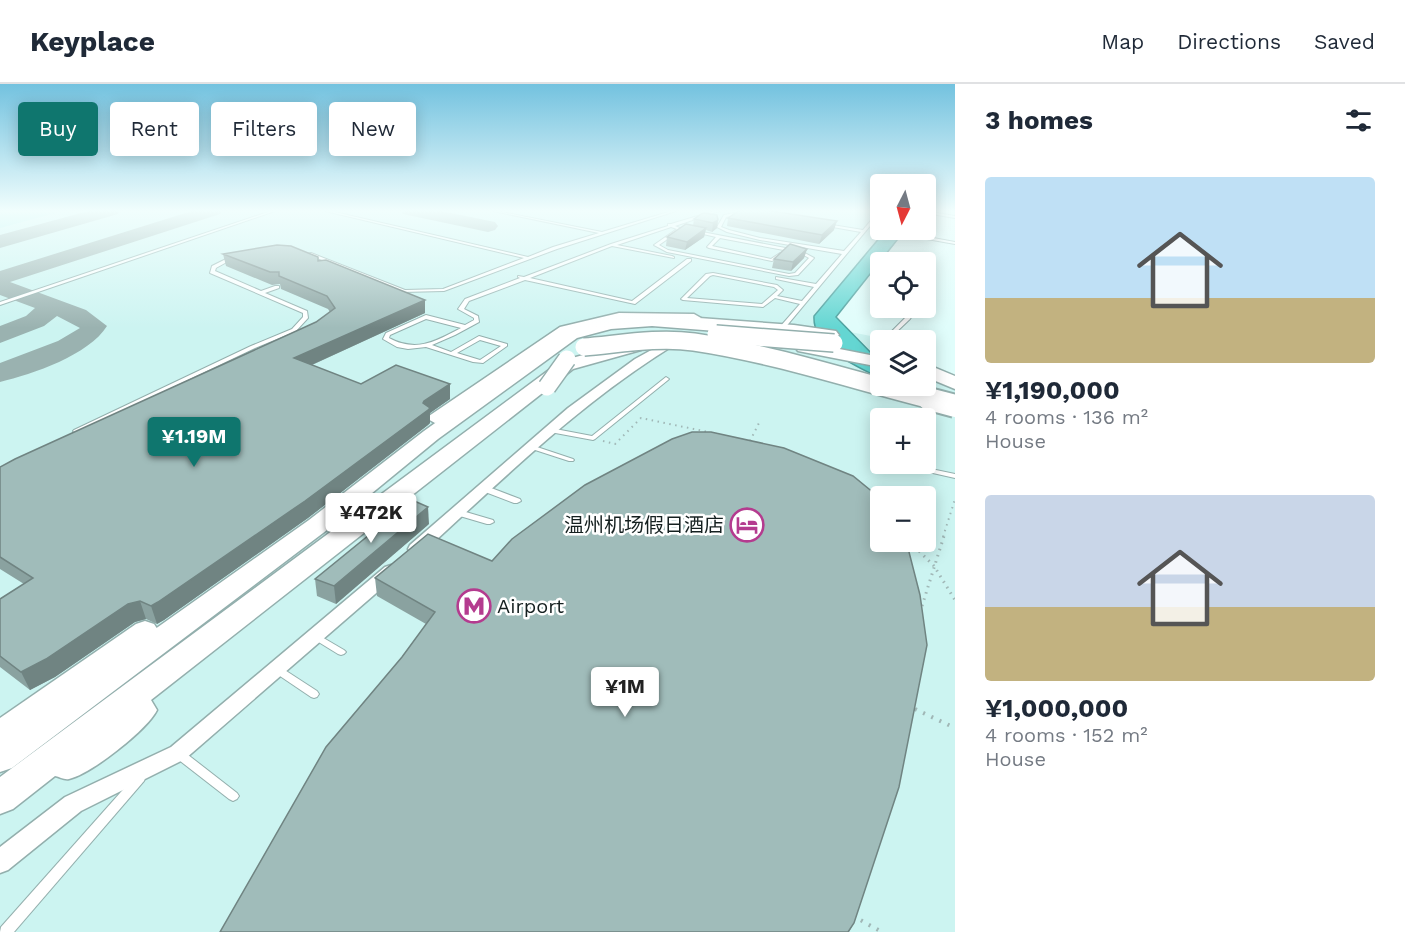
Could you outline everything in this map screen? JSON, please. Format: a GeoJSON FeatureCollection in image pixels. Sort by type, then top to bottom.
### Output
{"type":"FeatureCollection","features":[{"type":"Feature","properties":{"kind":"main road"},"geometry":{"type":"LineString","coordinates":[[435,418],[544,342],[565,330],[593,321],[619,317],[663,316],[775,336],[870,360]]}},
{"type":"Feature","properties":{"kind":"main road"},"geometry":{"type":"LineString","coordinates":[[0,798],[602,337],[634,321],[696,331],[721,341]]}},
{"type":"Feature","properties":{"kind":"main road"},"geometry":{"type":"LineString","coordinates":[[0,758],[318,525],[431,435],[571,334],[594,326],[634,321],[805,331],[870,343]]}},
{"type":"Feature","properties":{"kind":"main road"},"geometry":{"type":"LineString","coordinates":[[0,804],[101,743],[190,670],[450,467],[547,387],[586,340],[598,333],[632,329],[834,343],[870,351]]}},
{"type":"Feature","properties":{"kind":"main road"},"geometry":{"type":"LineString","coordinates":[[573,357],[677,339],[721,341],[805,331]]}},
{"type":"Feature","properties":{"kind":"main road"},"geometry":{"type":"LineString","coordinates":[[0,782],[48,733],[317,531],[499,397],[573,357],[660,340],[693,342],[744,352],[955,406]]}},
{"type":"Feature","properties":{"kind":"main road"},"geometry":{"type":"LineString","coordinates":[[936,364],[955,373]]}},
{"type":"Feature","properties":{"kind":"main road"},"geometry":{"type":"LineString","coordinates":[[936,375],[955,384]]}},
{"type":"Feature","properties":{"kind":"main road"},"geometry":{"type":"LineString","coordinates":[[936,383],[955,392]]}},
{"type":"Feature","properties":{"kind":"main road"},"geometry":{"type":"LineString","coordinates":[[0,733],[145,630]]}},
{"type":"Feature","properties":{"kind":"street"},"geometry":{"type":"LineString","coordinates":[[0,862],[73,804],[178,753],[419,547],[550,430],[635,362],[677,339]]}},
{"type":"Feature","properties":{"kind":"lane"},"geometry":{"type":"LineString","coordinates":[[0,304],[160,250]]}},
{"type":"Feature","properties":{"kind":"lane"},"geometry":{"type":"LineString","coordinates":[[492,250],[528,258]]}},
{"type":"Feature","properties":{"kind":"lane"},"geometry":{"type":"LineString","coordinates":[[303,252],[405,291],[420,292],[444,290],[553,250]]}},
{"type":"Feature","properties":{"kind":"lane"},"geometry":{"type":"LineString","coordinates":[[465,327],[426,317],[386,337],[388,341],[410,349],[428,346],[465,327],[478,319],[461,309],[463,302],[520,278],[599,250]]}},
{"type":"Feature","properties":{"kind":"lane"},"geometry":{"type":"LineString","coordinates":[[636,250],[817,286]]}},
{"type":"Feature","properties":{"kind":"lane"},"geometry":{"type":"LineString","coordinates":[[669,250],[785,275],[796,274],[812,258],[801,252],[789,250]]}},
{"type":"Feature","properties":{"kind":"lane"},"geometry":{"type":"LineString","coordinates":[[722,250],[772,260],[783,253]]}},
{"type":"Feature","properties":{"kind":"lane"},"geometry":{"type":"LineString","coordinates":[[826,250],[846,253]]}},
{"type":"Feature","properties":{"kind":"lane"},"geometry":{"type":"LineString","coordinates":[[775,336],[849,250]]}},
{"type":"Feature","properties":{"kind":"lane"},"geometry":{"type":"LineString","coordinates":[[70,434],[253,346],[294,330],[306,317],[305,312],[212,272],[221,263],[240,256]]}},
{"type":"Feature","properties":{"kind":"lane"},"geometry":{"type":"LineString","coordinates":[[520,278],[633,303],[690,260]]}},
{"type":"Feature","properties":{"kind":"lane"},"geometry":{"type":"LineString","coordinates":[[331,268],[340,265]]}},
{"type":"Feature","properties":{"kind":"lane"},"geometry":{"type":"LineString","coordinates":[[717,274],[779,287],[781,290],[775,297],[765,306],[683,299],[708,275],[717,274]]}},
{"type":"Feature","properties":{"kind":"lane"},"geometry":{"type":"LineString","coordinates":[[261,293],[277,287]]}},
{"type":"Feature","properties":{"kind":"lane"},"geometry":{"type":"LineString","coordinates":[[775,297],[803,303]]}},
{"type":"Feature","properties":{"kind":"lane"},"geometry":{"type":"LineString","coordinates":[[895,330],[908,318]]}},
{"type":"Feature","properties":{"kind":"lane"},"geometry":{"type":"LineString","coordinates":[[428,346],[482,362],[505,345],[479,338],[453,353]]}},
{"type":"Feature","properties":{"kind":"lane"},"geometry":{"type":"LineString","coordinates":[[550,430],[592,438],[666,379]]}},
{"type":"Feature","properties":{"kind":"lane"},"geometry":{"type":"LineString","coordinates":[[531,447],[571,460]]}},
{"type":"Feature","properties":{"kind":"lane"},"geometry":{"type":"LineString","coordinates":[[936,472],[955,476]]}},
{"type":"Feature","properties":{"kind":"lane"},"geometry":{"type":"LineString","coordinates":[[483,488],[517,501]]}},
{"type":"Feature","properties":{"kind":"lane"},"geometry":{"type":"LineString","coordinates":[[456,512],[490,522]]}},
{"type":"Feature","properties":{"kind":"lane"},"geometry":{"type":"LineString","coordinates":[[313,636],[341,652]]}},
{"type":"Feature","properties":{"kind":"lane"},"geometry":{"type":"LineString","coordinates":[[276,669],[314,694]]}},
{"type":"Feature","properties":{"kind":"lane"},"geometry":{"type":"LineString","coordinates":[[178,753],[233,796]]}},
{"type":"Feature","properties":{"kind":"lane"},"geometry":{"type":"LineString","coordinates":[[6,932],[148,768]]}},
{"type":"Feature","properties":{"kind":"path"},"geometry":{"type":"LineString","coordinates":[[592,438],[615,444],[641,418],[717,434]]}},
{"type":"Feature","properties":{"kind":"path"},"geometry":{"type":"LineString","coordinates":[[750,441],[760,421]]}},
{"type":"Feature","properties":{"kind":"path"},"geometry":{"type":"LineString","coordinates":[[920,610],[955,499]]}},
{"type":"Feature","properties":{"kind":"path"},"geometry":{"type":"LineString","coordinates":[[920,552],[934,566],[955,600]]}},
{"type":"Feature","properties":{"kind":"path"},"geometry":{"type":"LineString","coordinates":[[914,708],[955,728]]}},
{"type":"Feature","properties":{"kind":"path"},"geometry":{"type":"LineString","coordinates":[[847,912],[882,932]]}},
{"type":"Feature","properties":{"kind":"shaded area"},"geometry":{"type":"Polygon","coordinates":[[[0,250],[870,250],[815,316],[814,325],[870,336],[870,396],[936,396],[936,377],[955,386],[955,932],[0,932],[0,250]]]}},
{"type":"Feature","properties":{"kind":"shaded area"},"geometry":{"type":"Polygon","coordinates":[[[870,250],[889,250],[888,252],[870,252],[870,274],[836,317],[870,352],[870,373],[848,362],[828,347],[820,338],[815,327],[814,316],[870,250]]]}},
{"type":"Feature","properties":{"kind":"building"},"geometry":{"type":"Polygon","coordinates":[[[250,250],[300,250],[318,257],[318,261],[326,260],[425,300],[294,358],[361,384],[396,365],[450,384],[424,401],[423,403],[430,408],[428,410],[305,501],[158,602],[151,606],[140,601],[128,604],[46,659],[21,672],[0,656],[0,599],[33,578],[0,557],[0,467],[316,322],[335,308],[327,296],[279,276],[279,272],[270,272],[223,254],[250,250]]]}},
{"type":"Feature","properties":{"kind":"building"},"geometry":{"type":"Polygon","coordinates":[[[784,250],[806,250],[793,262],[774,259],[784,250]]]}},
{"type":"Feature","properties":{"kind":"building"},"geometry":{"type":"Polygon","coordinates":[[[692,432],[711,432],[784,448],[853,476],[870,490],[870,552],[909,552],[920,595],[927,645],[899,787],[854,923],[848,932],[220,932],[326,747],[402,657],[435,612],[375,578],[428,534],[492,561],[512,539],[585,485],[672,439],[692,432]]]}},
{"type":"Feature","properties":{"kind":"building"},"geometry":{"type":"Polygon","coordinates":[[[412,500],[428,507],[334,586],[315,579],[412,500]]]}},
{"type":"Feature","properties":{"kind":"taxiway"},"geometry":{"type":"LineString","coordinates":[[0,278],[89,250]]}},
{"type":"Feature","properties":{"kind":"taxiway"},"geometry":{"type":"LineString","coordinates":[[0,287],[77,315],[94,326],[90,333],[67,347],[0,373]]}},
{"type":"Feature","properties":{"kind":"taxiway"},"geometry":{"type":"LineString","coordinates":[[0,335],[35,321],[50,309],[45,304]]}},
{"type":"Feature","properties":{"kind":"place","name":"温州机场假日酒店"},"geometry":{"type":"Point","coordinates":[747,525]}},
{"type":"Feature","properties":{"kind":"place","name":"Airport"},"geometry":{"type":"Point","coordinates":[474,606]}}]}
